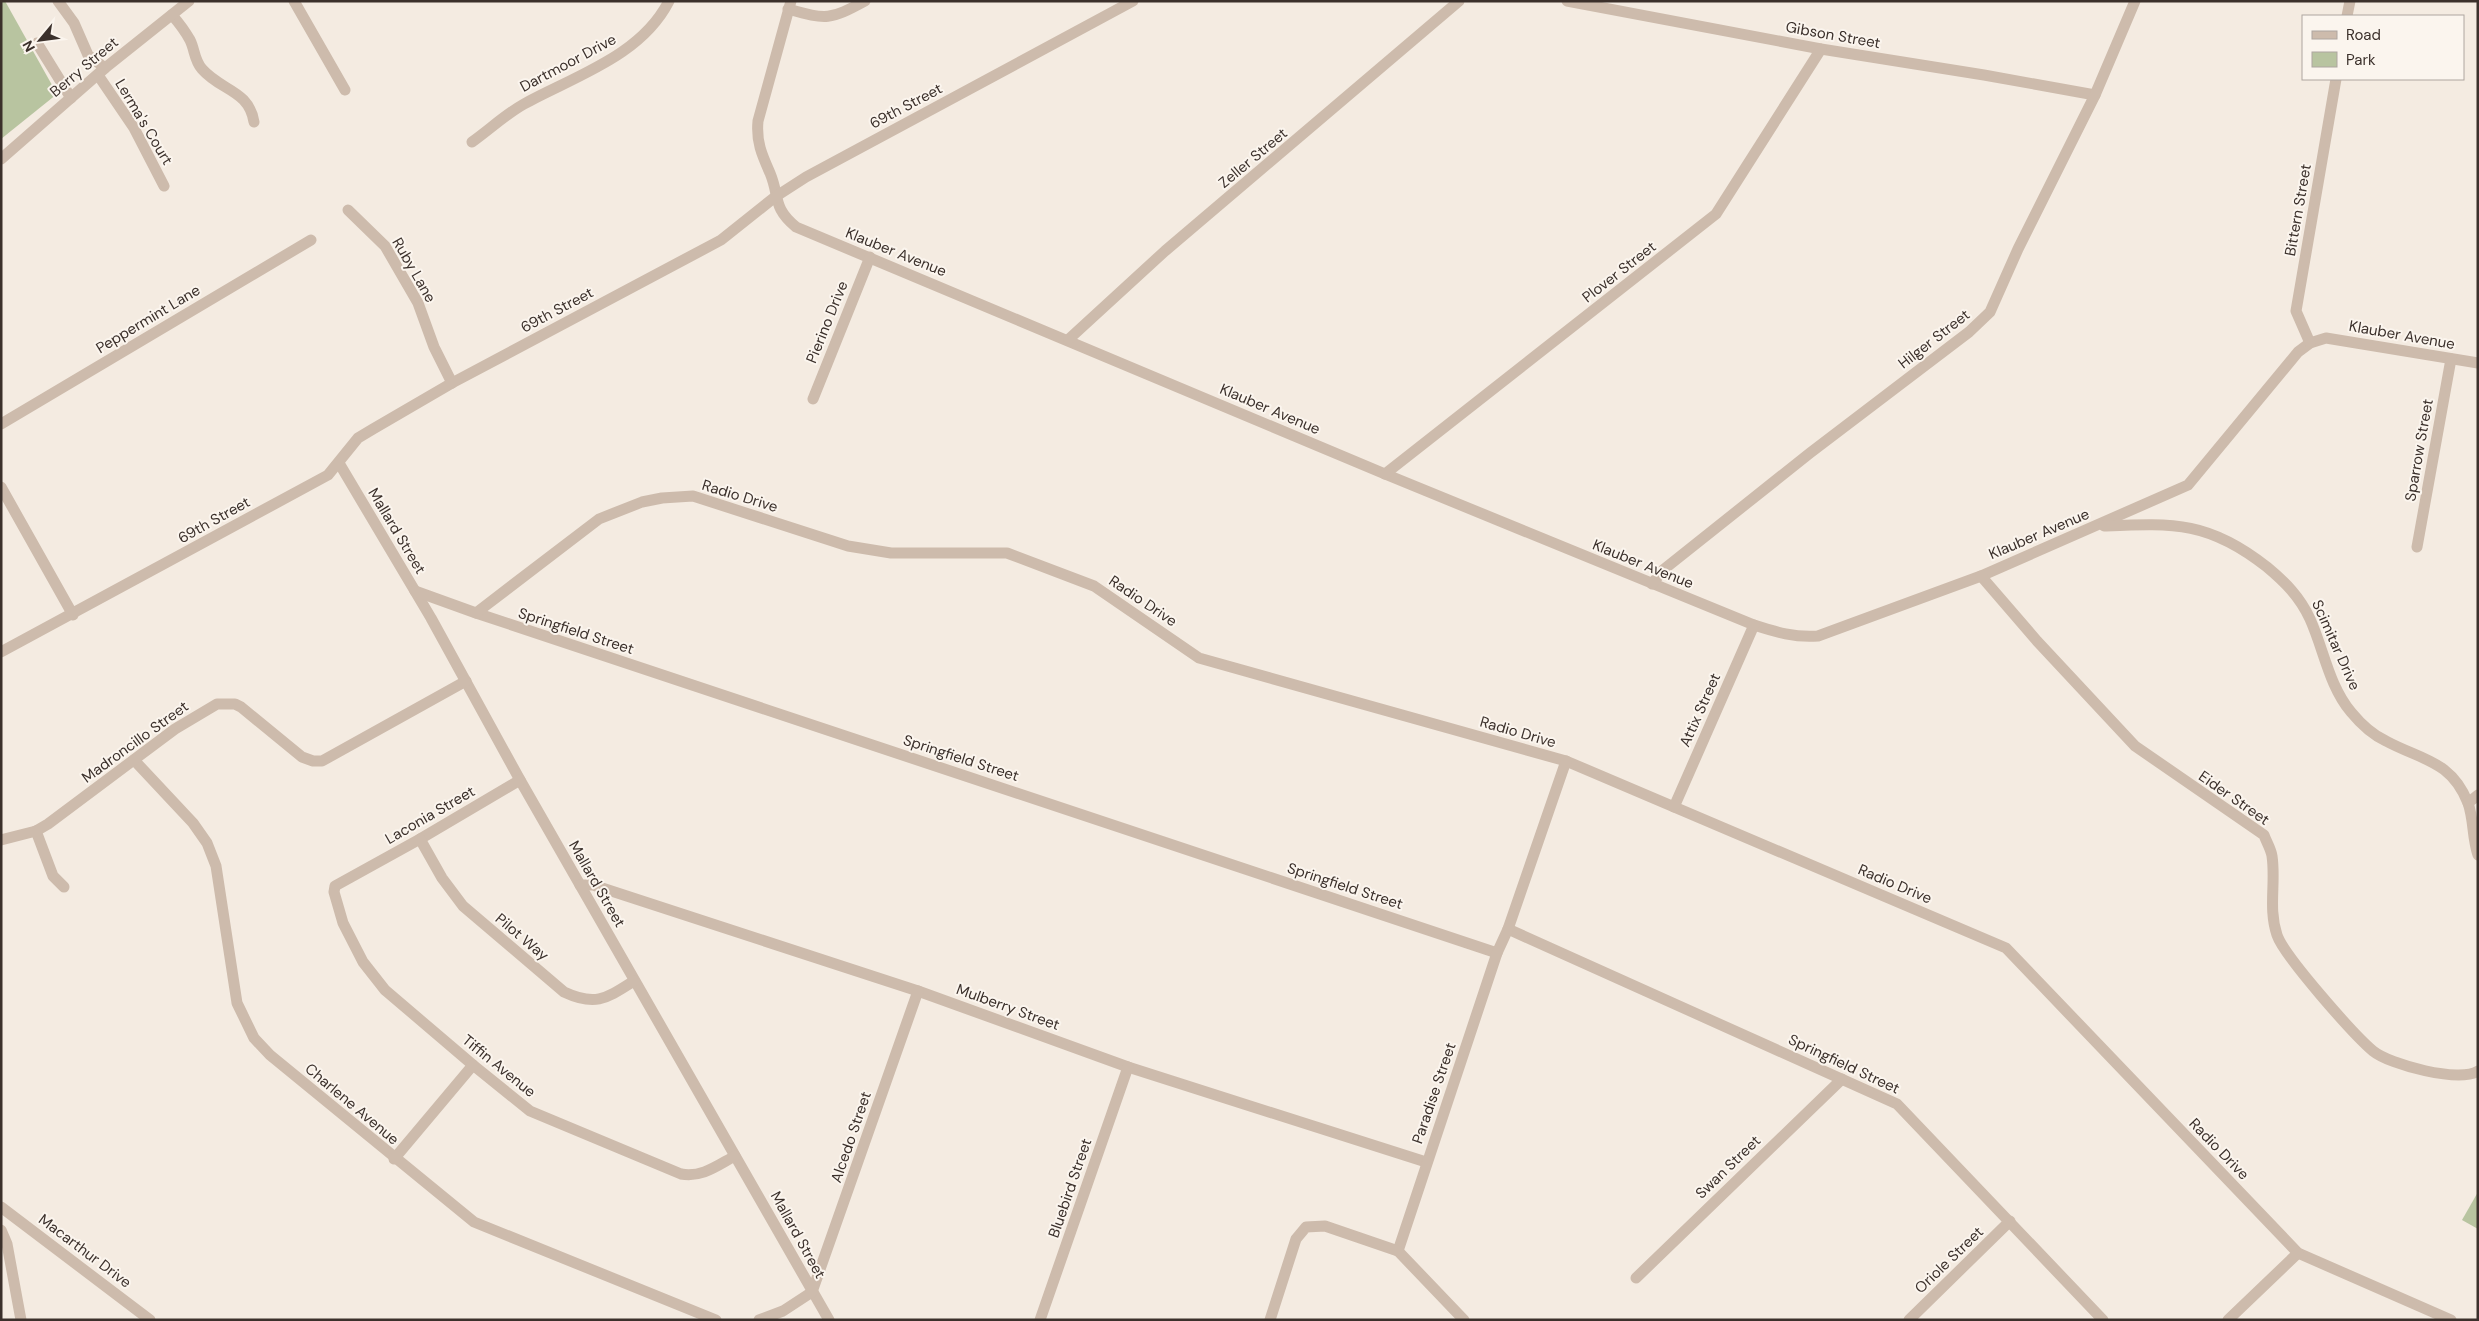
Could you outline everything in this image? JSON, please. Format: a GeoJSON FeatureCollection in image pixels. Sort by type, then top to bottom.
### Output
{"type":"FeatureCollection","features":[{"type":"Feature","properties":{"kind":"street","name":"Lerma's Court"},"geometry":{"type":"LineString","coordinates":[[58,1],[74,23],[88,55],[101,71],[134,128],[164,186]]}},
{"type":"Feature","properties":{"kind":"street","name":"Berry Street"},"geometry":{"type":"LineString","coordinates":[[1,159],[101,71],[189,1]]}},
{"type":"Feature","properties":{"kind":"street"},"geometry":{"type":"LineString","coordinates":[[294,1],[345,90]]}},
{"type":"Feature","properties":{"kind":"street","name":"Dartmoor Drive"},"geometry":{"type":"LineString","coordinates":[[472,142],[522,105],[631,46],[652,27],[668,1]]}},
{"type":"Feature","properties":{"kind":"street"},"geometry":{"type":"LineString","coordinates":[[789,5],[828,18],[839,15],[865,1]]}},
{"type":"Feature","properties":{"kind":"street","name":"69th Street"},"geometry":{"type":"LineString","coordinates":[[1,652],[73,615],[328,474],[358,438],[452,383],[722,240],[775,197],[806,177],[1133,1]]}},
{"type":"Feature","properties":{"kind":"street","name":"Zeller Street"},"geometry":{"type":"LineString","coordinates":[[1069,340],[1165,251],[1459,1]]}},
{"type":"Feature","properties":{"kind":"street","name":"Gibson Street"},"geometry":{"type":"LineString","coordinates":[[1567,1],[1821,50],[1984,75],[2095,95]]}},
{"type":"Feature","properties":{"kind":"street","name":"Hilger Street"},"geometry":{"type":"LineString","coordinates":[[1652,584],[1663,570],[1810,453],[1969,332],[1990,312],[2018,249],[2095,95],[2135,1]]}},
{"type":"Feature","properties":{"kind":"street"},"geometry":{"type":"LineString","coordinates":[[2347,15],[2350,1]]}},
{"type":"Feature","properties":{"kind":"street","name":"Klauber Avenue"},"geometry":{"type":"LineString","coordinates":[[789,5],[758,130],[759,148],[770,174],[775,197],[784,216],[796,227],[1385,474],[1652,584],[1754,625],[1783,634],[1803,637],[1818,636],[1982,576],[2188,485],[2298,352],[2310,343],[2326,338],[2478,363]]}},
{"type":"Feature","properties":{"kind":"street"},"geometry":{"type":"LineString","coordinates":[[172,15],[191,42],[194,56],[200,68],[216,83],[238,94],[248,102],[252,110],[254,122]]}},
{"type":"Feature","properties":{"kind":"street"},"geometry":{"type":"LineString","coordinates":[[37,43],[70,98]]}},
{"type":"Feature","properties":{"kind":"street","name":"Plover Street"},"geometry":{"type":"LineString","coordinates":[[1385,474],[1716,214],[1821,50]]}},
{"type":"Feature","properties":{"kind":"street","name":"Bittern Street"},"geometry":{"type":"LineString","coordinates":[[2310,343],[2296,311],[2336,80]]}},
{"type":"Feature","properties":{"kind":"street","name":"Ruby Lane"},"geometry":{"type":"LineString","coordinates":[[348,210],[385,246],[418,303],[434,347],[452,383]]}},
{"type":"Feature","properties":{"kind":"street","name":"Peppermint Lane"},"geometry":{"type":"LineString","coordinates":[[1,424],[311,240]]}},
{"type":"Feature","properties":{"kind":"street","name":"Pierino Drive"},"geometry":{"type":"LineString","coordinates":[[813,399],[870,257]]}},
{"type":"Feature","properties":{"kind":"street","name":"Sparrow Street"},"geometry":{"type":"LineString","coordinates":[[2417,547],[2451,359]]}},
{"type":"Feature","properties":{"kind":"street","name":"Mallard Street"},"geometry":{"type":"LineString","coordinates":[[339,463],[415,591],[634,981],[829,1320]]}},
{"type":"Feature","properties":{"kind":"street"},"geometry":{"type":"LineString","coordinates":[[1,487],[73,615]]}},
{"type":"Feature","properties":{"kind":"street","name":"Radio Drive"},"geometry":{"type":"LineString","coordinates":[[476,613],[600,519],[642,502],[693,496],[848,546],[891,552],[1007,553],[1094,586],[1199,658],[1566,761],[2006,948],[2298,1253],[2451,1320]]}},
{"type":"Feature","properties":{"kind":"street","name":"Scimitar Drive"},"geometry":{"type":"LineString","coordinates":[[2078,534],[2102,526],[2169,525],[2204,530],[2242,548],[2296,594],[2323,648],[2333,684],[2350,711],[2367,728],[2385,741],[2424,756],[2440,766],[2455,781],[2468,803],[2478,855]]}},
{"type":"Feature","properties":{"kind":"street","name":"Eider Street"},"geometry":{"type":"LineString","coordinates":[[1982,576],[2037,641],[2135,746],[2264,835],[2272,855],[2271,916],[2277,937],[2287,953],[2356,1034],[2375,1052],[2401,1063],[2432,1072],[2474,1074]]}},
{"type":"Feature","properties":{"kind":"street","name":"Springfield Street"},"geometry":{"type":"LineString","coordinates":[[415,591],[476,613],[1497,953]]}},
{"type":"Feature","properties":{"kind":"street","name":"Attix Street"},"geometry":{"type":"LineString","coordinates":[[1674,807],[1754,625]]}},
{"type":"Feature","properties":{"kind":"street","name":"Madroncillo Street"},"geometry":{"type":"LineString","coordinates":[[1,840],[36,831],[175,729],[217,704],[235,704],[302,757],[313,761],[322,761],[466,681]]}},
{"type":"Feature","properties":{"kind":"street","name":"Charlene Avenue"},"geometry":{"type":"LineString","coordinates":[[134,760],[193,823],[207,843],[216,866],[237,1003],[254,1038],[270,1055],[394,1159],[474,1222],[716,1320]]}},
{"type":"Feature","properties":{"kind":"street","name":"Paradise Street"},"geometry":{"type":"LineString","coordinates":[[1398,1251],[1497,953],[1508,929],[1566,761]]}},
{"type":"Feature","properties":{"kind":"street","name":"Laconia Street"},"geometry":{"type":"LineString","coordinates":[[354,876],[520,780]]}},
{"type":"Feature","properties":{"kind":"street"},"geometry":{"type":"LineString","coordinates":[[2468,803],[2478,795]]}},
{"type":"Feature","properties":{"kind":"street"},"geometry":{"type":"LineString","coordinates":[[36,831],[53,876],[64,887]]}},
{"type":"Feature","properties":{"kind":"street","name":"Pilot Way"},"geometry":{"type":"LineString","coordinates":[[420,839],[442,878],[463,906],[564,992],[579,999],[598,1001],[634,981]]}},
{"type":"Feature","properties":{"kind":"street","name":"Tiffin Avenue"},"geometry":{"type":"LineString","coordinates":[[354,876],[335,886],[334,892],[348,937],[362,962],[385,990],[530,1111],[681,1174],[691,1176],[704,1173],[736,1156]]}},
{"type":"Feature","properties":{"kind":"street","name":"Mulberry Street"},"geometry":{"type":"LineString","coordinates":[[580,884],[593,885],[918,991],[1128,1067],[1426,1162]]}},
{"type":"Feature","properties":{"kind":"street","name":"Springfield Street"},"geometry":{"type":"LineString","coordinates":[[1508,929],[1897,1104],[2103,1320]]}},
{"type":"Feature","properties":{"kind":"street","name":"Alcedo Street"},"geometry":{"type":"LineString","coordinates":[[812,1292],[918,991]]}},
{"type":"Feature","properties":{"kind":"street"},"geometry":{"type":"LineString","coordinates":[[394,1159],[473,1065]]}},
{"type":"Feature","properties":{"kind":"street","name":"Bluebird Street"},"geometry":{"type":"LineString","coordinates":[[1040,1320],[1128,1067]]}},
{"type":"Feature","properties":{"kind":"street","name":"Swan Street"},"geometry":{"type":"LineString","coordinates":[[1636,1278],[1842,1079]]}},
{"type":"Feature","properties":{"kind":"street","name":"Macarthur Drive"},"geometry":{"type":"LineString","coordinates":[[1,1207],[150,1320]]}},
{"type":"Feature","properties":{"kind":"street","name":"Oriole Street"},"geometry":{"type":"LineString","coordinates":[[1909,1320],[2010,1221]]}},
{"type":"Feature","properties":{"kind":"street"},"geometry":{"type":"LineString","coordinates":[[1270,1320],[1296,1239],[1306,1228],[1325,1226],[1398,1251],[1464,1320]]}},
{"type":"Feature","properties":{"kind":"street"},"geometry":{"type":"LineString","coordinates":[[1,1230],[7,1244],[21,1320]]}},
{"type":"Feature","properties":{"kind":"street"},"geometry":{"type":"LineString","coordinates":[[2228,1320],[2298,1253]]}},
{"type":"Feature","properties":{"kind":"street"},"geometry":{"type":"LineString","coordinates":[[759,1320],[783,1312],[812,1292]]}},
{"type":"Feature","properties":{"kind":"green space"},"geometry":{"type":"Polygon","coordinates":[[[1,1],[5,1],[57,94],[1,139],[1,1]]]}},
{"type":"Feature","properties":{"kind":"green space"},"geometry":{"type":"Polygon","coordinates":[[[2478,1192],[2478,1229],[2462,1220],[2478,1192]]]}}]}
